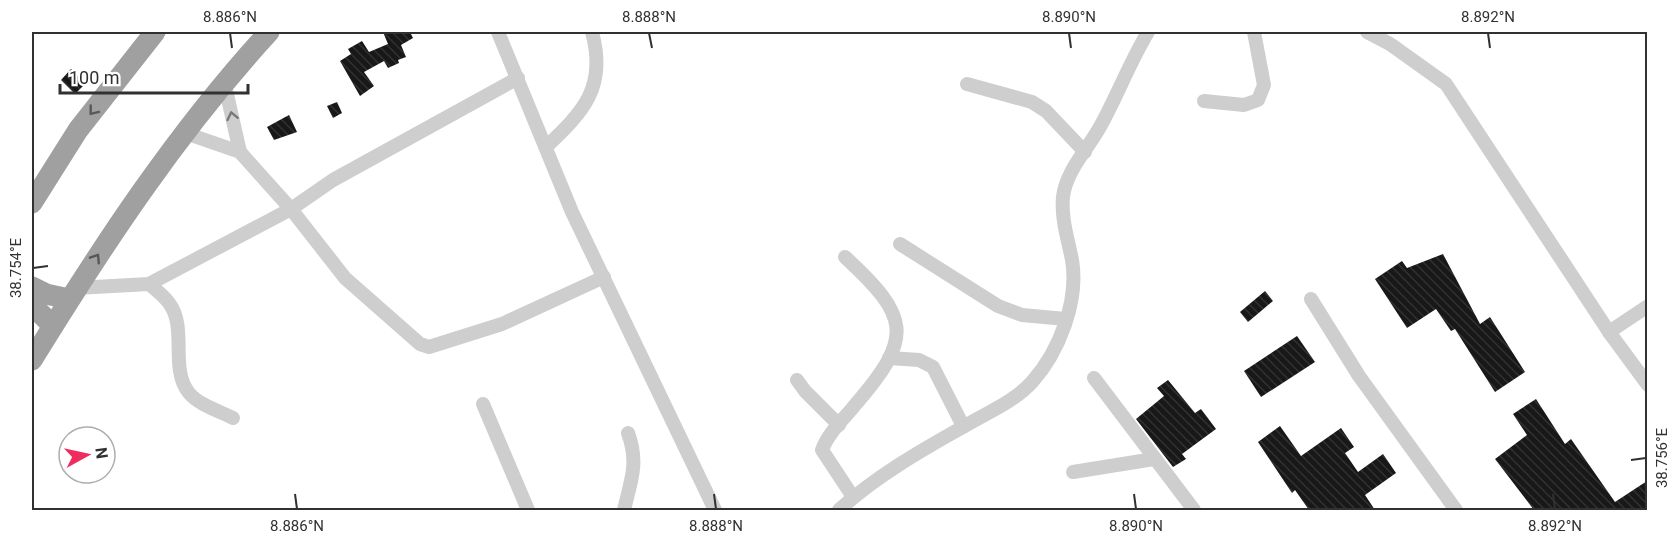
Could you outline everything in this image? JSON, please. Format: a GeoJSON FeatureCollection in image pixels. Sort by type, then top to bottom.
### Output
{"type":"FeatureCollection","features":[{"type":"Feature","properties":{"kind":"highway"},"geometry":{"type":"LineString","coordinates":[[32,203],[78,130],[155,32]]}},
{"type":"Feature","properties":{"kind":"highway"},"geometry":{"type":"LineString","coordinates":[[32,360],[130,205],[224,81],[269,32]]}},
{"type":"Feature","properties":{"kind":"highway"},"geometry":{"type":"LineString","coordinates":[[32,286],[73,294]]}},
{"type":"Feature","properties":{"kind":"highway"},"geometry":{"type":"LineString","coordinates":[[32,305],[52,326]]}},
{"type":"Feature","properties":{"kind":"street"},"geometry":{"type":"LineString","coordinates":[[498,32],[572,212],[715,510]]}},
{"type":"Feature","properties":{"kind":"street"},"geometry":{"type":"LineString","coordinates":[[546,147],[580,114],[588,101],[598,66],[592,32]]}},
{"type":"Feature","properties":{"kind":"street"},"geometry":{"type":"LineString","coordinates":[[839,510],[853,497],[963,426],[1002,405],[1031,383],[1053,352],[1066,319],[1074,284],[1063,197],[1069,177],[1085,152],[1148,32]]}},
{"type":"Feature","properties":{"kind":"street"},"geometry":{"type":"LineString","coordinates":[[1204,101],[1251,104],[1263,93],[1262,66],[1254,32]]}},
{"type":"Feature","properties":{"kind":"street"},"geometry":{"type":"LineString","coordinates":[[1367,32],[1390,44],[1446,84],[1609,332],[1647,385]]}},
{"type":"Feature","properties":{"kind":"street"},"geometry":{"type":"LineString","coordinates":[[73,294],[149,284],[291,209],[333,180],[518,78]]}},
{"type":"Feature","properties":{"kind":"street"},"geometry":{"type":"LineString","coordinates":[[224,81],[240,152],[291,209],[345,278],[420,344],[429,347],[502,324],[604,277]]}},
{"type":"Feature","properties":{"kind":"street"},"geometry":{"type":"LineString","coordinates":[[967,84],[1032,102],[1046,111],[1085,152]]}},
{"type":"Feature","properties":{"kind":"street"},"geometry":{"type":"LineString","coordinates":[[185,133],[240,152]]}},
{"type":"Feature","properties":{"kind":"street"},"geometry":{"type":"LineString","coordinates":[[900,244],[998,306],[1022,315],[1066,319]]}},
{"type":"Feature","properties":{"kind":"street"},"geometry":{"type":"LineString","coordinates":[[845,257],[874,283],[894,312],[897,333],[889,358],[875,382],[838,424],[822,450],[853,497]]}},
{"type":"Feature","properties":{"kind":"street"},"geometry":{"type":"LineString","coordinates":[[149,284],[171,305],[177,331],[179,365],[189,392],[198,401],[233,418]]}},
{"type":"Feature","properties":{"kind":"street"},"geometry":{"type":"LineString","coordinates":[[1311,299],[1359,376],[1456,510]]}},
{"type":"Feature","properties":{"kind":"street"},"geometry":{"type":"LineString","coordinates":[[1609,332],[1647,306]]}},
{"type":"Feature","properties":{"kind":"street"},"geometry":{"type":"LineString","coordinates":[[889,358],[920,360],[933,367],[963,426]]}},
{"type":"Feature","properties":{"kind":"street"},"geometry":{"type":"LineString","coordinates":[[1094,378],[1194,510]]}},
{"type":"Feature","properties":{"kind":"street"},"geometry":{"type":"LineString","coordinates":[[797,380],[838,424]]}},
{"type":"Feature","properties":{"kind":"street"},"geometry":{"type":"LineString","coordinates":[[483,404],[528,510]]}},
{"type":"Feature","properties":{"kind":"street"},"geometry":{"type":"LineString","coordinates":[[624,510],[635,464],[635,450],[628,433]]}},
{"type":"Feature","properties":{"kind":"street"},"geometry":{"type":"LineString","coordinates":[[1073,472],[1154,459]]}},
{"type":"Feature","properties":{"kind":"building"},"geometry":{"type":"Polygon","coordinates":[[[383,32],[410,32],[413,38],[401,45],[406,57],[398,60],[399,63],[388,68],[384,61],[364,72],[374,86],[360,96],[340,61],[351,54],[348,49],[362,41],[369,52],[388,44],[383,32]]]}},
{"type":"Feature","properties":{"kind":"building"},"geometry":{"type":"Polygon","coordinates":[[[71,69],[85,84],[75,94],[61,80],[71,69]]]}},
{"type":"Feature","properties":{"kind":"building"},"geometry":{"type":"Polygon","coordinates":[[[337,102],[342,113],[333,118],[327,106],[337,102]]]}},
{"type":"Feature","properties":{"kind":"building"},"geometry":{"type":"Polygon","coordinates":[[[289,115],[297,132],[274,140],[267,127],[289,115]]]}},
{"type":"Feature","properties":{"kind":"building"},"geometry":{"type":"Polygon","coordinates":[[[1443,254],[1480,324],[1490,317],[1525,372],[1495,392],[1455,329],[1451,331],[1436,309],[1407,328],[1375,279],[1402,261],[1407,268],[1443,254]]]}},
{"type":"Feature","properties":{"kind":"building"},"geometry":{"type":"Polygon","coordinates":[[[1265,291],[1273,301],[1248,322],[1240,312],[1265,291]]]}},
{"type":"Feature","properties":{"kind":"building"},"geometry":{"type":"Polygon","coordinates":[[[1297,336],[1315,362],[1261,397],[1244,371],[1297,336]]]}},
{"type":"Feature","properties":{"kind":"building"},"geometry":{"type":"Polygon","coordinates":[[[1168,380],[1195,413],[1201,409],[1216,429],[1182,454],[1186,459],[1173,467],[1136,419],[1164,396],[1157,388],[1168,380]]]}},
{"type":"Feature","properties":{"kind":"building"},"geometry":{"type":"Polygon","coordinates":[[[1536,399],[1565,444],[1571,439],[1615,502],[1647,481],[1647,510],[1534,510],[1495,459],[1527,435],[1513,414],[1536,399]]]}},
{"type":"Feature","properties":{"kind":"building"},"geometry":{"type":"Polygon","coordinates":[[[1280,426],[1301,456],[1341,428],[1354,447],[1345,453],[1358,472],[1383,454],[1396,473],[1365,495],[1375,510],[1309,510],[1295,490],[1292,493],[1258,442],[1280,426]]]}}]}
